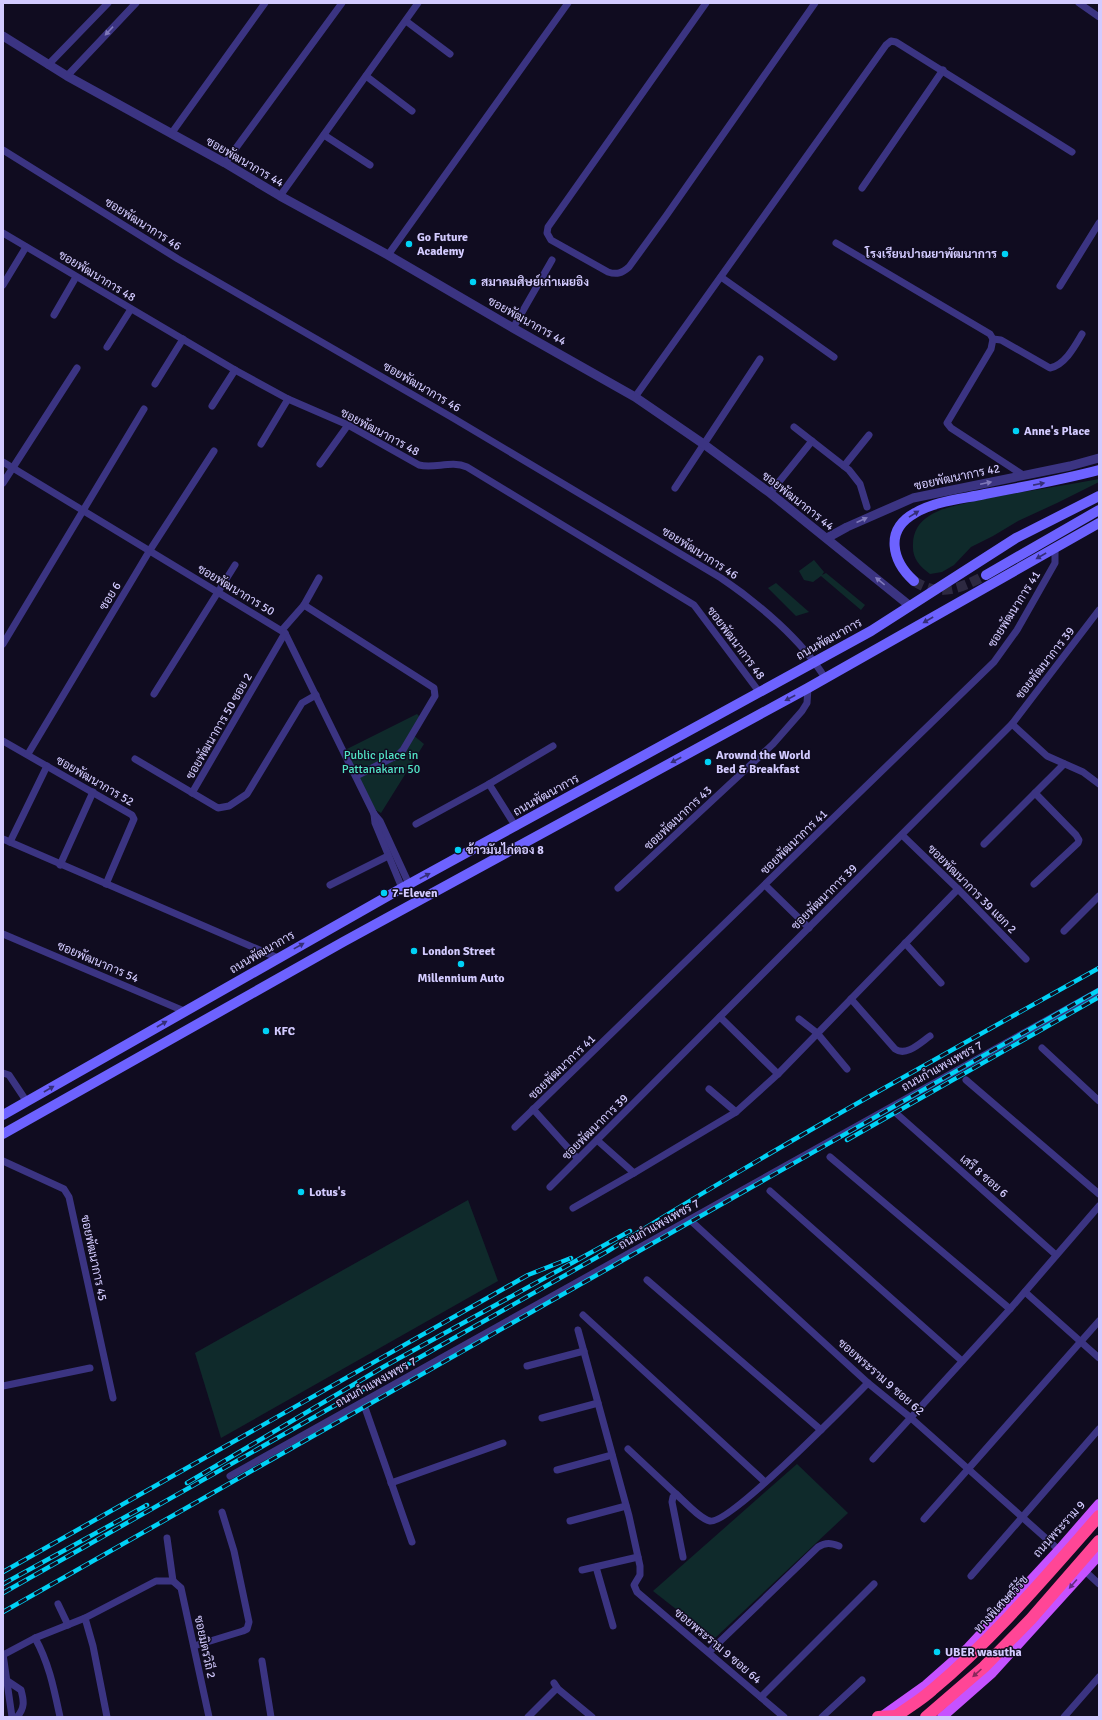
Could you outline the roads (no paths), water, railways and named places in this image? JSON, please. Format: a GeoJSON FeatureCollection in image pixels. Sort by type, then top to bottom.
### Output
{"type":"FeatureCollection","features":[{"type":"Feature","properties":{"kind":"highway","name":"ทางพิเศษศรีรัช"},"geometry":{"type":"LineString","coordinates":[[896,1717],[931,1691],[974,1653],[1021,1604],[1099,1516]]}},
{"type":"Feature","properties":{"kind":"highway"},"geometry":{"type":"LineString","coordinates":[[926,1717],[989,1661],[1030,1619],[1099,1542]]}},
{"type":"Feature","properties":{"kind":"highway"},"geometry":{"type":"LineString","coordinates":[[878,1717],[896,1717]]}},
{"type":"Feature","properties":{"kind":"main road"},"geometry":{"type":"LineString","coordinates":[[914,581],[901,566],[895,549],[897,531],[903,522],[914,513],[942,503],[1067,479],[1099,470]]}},
{"type":"Feature","properties":{"kind":"main road","name":"ถนนพัฒนาการ"},"geometry":{"type":"LineString","coordinates":[[3,1115],[406,886],[871,631],[1016,538],[1099,496]]}},
{"type":"Feature","properties":{"kind":"main road"},"geometry":{"type":"LineString","coordinates":[[986,574],[1099,510]]}},
{"type":"Feature","properties":{"kind":"main road"},"geometry":{"type":"LineString","coordinates":[[3,1134],[336,946],[826,678],[1099,523]]}},
{"type":"Feature","properties":{"kind":"main road","name":"ถนนพระราม 9"},"geometry":{"type":"LineString","coordinates":[[881,1717],[926,1685],[968,1648],[1059,1550],[1099,1504]]}},
{"type":"Feature","properties":{"kind":"main road"},"geometry":{"type":"LineString","coordinates":[[942,1717],[992,1673],[1099,1555]]}},
{"type":"Feature","properties":{"kind":"street"},"geometry":{"type":"LineString","coordinates":[[48,65],[108,3]]}},
{"type":"Feature","properties":{"kind":"street"},"geometry":{"type":"LineString","coordinates":[[67,76],[136,3]]}},
{"type":"Feature","properties":{"kind":"street"},"geometry":{"type":"LineString","coordinates":[[171,134],[265,3]]}},
{"type":"Feature","properties":{"kind":"street"},"geometry":{"type":"LineString","coordinates":[[225,162],[342,3]]}},
{"type":"Feature","properties":{"kind":"street"},"geometry":{"type":"LineString","coordinates":[[280,196],[418,3]]}},
{"type":"Feature","properties":{"kind":"street"},"geometry":{"type":"LineString","coordinates":[[388,255],[568,3]]}},
{"type":"Feature","properties":{"kind":"street"},"geometry":{"type":"LineString","coordinates":[[706,3],[548,227],[547,233],[551,240],[608,272],[618,274],[629,267],[816,3]]}},
{"type":"Feature","properties":{"kind":"street"},"geometry":{"type":"LineString","coordinates":[[1079,3],[1099,17]]}},
{"type":"Feature","properties":{"kind":"street"},"geometry":{"type":"LineString","coordinates":[[406,21],[450,54]]}},
{"type":"Feature","properties":{"kind":"street","name":"ซอยพัฒนาการ 44"},"geometry":{"type":"LineString","coordinates":[[3,36],[67,76],[171,134],[225,162],[280,196],[388,255],[635,397],[770,493],[910,606]]}},
{"type":"Feature","properties":{"kind":"street"},"geometry":{"type":"LineString","coordinates":[[635,397],[888,42],[896,42],[943,70],[1072,152]]}},
{"type":"Feature","properties":{"kind":"street"},"geometry":{"type":"LineString","coordinates":[[862,188],[943,70]]}},
{"type":"Feature","properties":{"kind":"street"},"geometry":{"type":"LineString","coordinates":[[366,76],[412,111]]}},
{"type":"Feature","properties":{"kind":"street"},"geometry":{"type":"LineString","coordinates":[[324,135],[370,165]]}},
{"type":"Feature","properties":{"kind":"street","name":"ซอยพัฒนาการ 46"},"geometry":{"type":"LineString","coordinates":[[3,150],[178,260],[454,418],[721,578],[738,590],[788,633],[816,662],[826,678]]}},
{"type":"Feature","properties":{"kind":"street"},"geometry":{"type":"LineString","coordinates":[[1060,286],[1099,223]]}},
{"type":"Feature","properties":{"kind":"street","name":"ซอยพัฒนาการ 48"},"geometry":{"type":"LineString","coordinates":[[3,233],[76,277],[288,399],[348,425],[419,465],[426,467],[454,463],[467,467],[694,605],[760,693]]}},
{"type":"Feature","properties":{"kind":"street"},"geometry":{"type":"LineString","coordinates":[[836,243],[983,329],[993,338],[1001,340],[1050,368],[1056,365],[1073,350],[1082,334]]}},
{"type":"Feature","properties":{"kind":"street"},"geometry":{"type":"LineString","coordinates":[[3,285],[26,247]]}},
{"type":"Feature","properties":{"kind":"street"},"geometry":{"type":"LineString","coordinates":[[513,328],[552,260]]}},
{"type":"Feature","properties":{"kind":"street"},"geometry":{"type":"LineString","coordinates":[[54,315],[76,277]]}},
{"type":"Feature","properties":{"kind":"street"},"geometry":{"type":"LineString","coordinates":[[721,277],[834,357]]}},
{"type":"Feature","properties":{"kind":"street"},"geometry":{"type":"LineString","coordinates":[[107,347],[131,309]]}},
{"type":"Feature","properties":{"kind":"street"},"geometry":{"type":"LineString","coordinates":[[993,338],[991,349],[947,423],[951,428],[1023,475]]}},
{"type":"Feature","properties":{"kind":"street"},"geometry":{"type":"LineString","coordinates":[[155,384],[183,339]]}},
{"type":"Feature","properties":{"kind":"street"},"geometry":{"type":"LineString","coordinates":[[675,488],[760,359]]}},
{"type":"Feature","properties":{"kind":"street"},"geometry":{"type":"LineString","coordinates":[[3,483],[77,368]]}},
{"type":"Feature","properties":{"kind":"street"},"geometry":{"type":"LineString","coordinates":[[212,406],[236,370]]}},
{"type":"Feature","properties":{"kind":"street"},"geometry":{"type":"LineString","coordinates":[[261,444],[288,399]]}},
{"type":"Feature","properties":{"kind":"street"},"geometry":{"type":"LineString","coordinates":[[3,644],[144,409]]}},
{"type":"Feature","properties":{"kind":"street"},"geometry":{"type":"LineString","coordinates":[[320,464],[348,425]]}},
{"type":"Feature","properties":{"kind":"street"},"geometry":{"type":"LineString","coordinates":[[794,427],[844,466],[855,477],[860,484],[867,507]]}},
{"type":"Feature","properties":{"kind":"street"},"geometry":{"type":"LineString","coordinates":[[844,466],[869,435]]}},
{"type":"Feature","properties":{"kind":"street"},"geometry":{"type":"LineString","coordinates":[[770,493],[812,441]]}},
{"type":"Feature","properties":{"kind":"street","name":"ซอย 6"},"geometry":{"type":"LineString","coordinates":[[28,754],[150,550],[214,451]]}},
{"type":"Feature","properties":{"kind":"street","name":"ซอยพัฒนาการ 42"},"geometry":{"type":"LineString","coordinates":[[827,538],[846,527],[913,498],[1070,466],[1099,458]]}},
{"type":"Feature","properties":{"kind":"street","name":"ซอยพัฒนาการ 50"},"geometry":{"type":"LineString","coordinates":[[3,462],[283,632]]}},
{"type":"Feature","properties":{"kind":"street","name":"ซอยพัฒนาการ 41"},"geometry":{"type":"LineString","coordinates":[[515,1127],[994,662],[1016,630],[1055,563],[1055,548]]}},
{"type":"Feature","properties":{"kind":"street"},"geometry":{"type":"LineString","coordinates":[[154,694],[235,565]]}},
{"type":"Feature","properties":{"kind":"street","name":"ซอยพัฒนาการ 50 ซอย 2"},"geometry":{"type":"LineString","coordinates":[[136,759],[192,793],[283,632],[304,605],[319,578]]}},
{"type":"Feature","properties":{"kind":"street"},"geometry":{"type":"LineString","coordinates":[[304,605],[432,685],[435,691],[435,696],[404,750],[398,755],[356,776]]}},
{"type":"Feature","properties":{"kind":"street","name":"ซอยพัฒนาการ 39"},"geometry":{"type":"LineString","coordinates":[[550,1187],[1012,724],[1099,610]]}},
{"type":"Feature","properties":{"kind":"street"},"geometry":{"type":"LineString","coordinates":[[283,632],[316,695],[374,814],[380,821],[406,886]]}},
{"type":"Feature","properties":{"kind":"street","name":"ซอยพัฒนาการ 43"},"geometry":{"type":"LineString","coordinates":[[618,888],[778,739],[807,703],[808,688]]}},
{"type":"Feature","properties":{"kind":"street"},"geometry":{"type":"LineString","coordinates":[[192,793],[218,808],[229,806],[247,794],[302,703],[316,695]]}},
{"type":"Feature","properties":{"kind":"street"},"geometry":{"type":"LineString","coordinates":[[1012,724],[1047,756],[1083,772],[1099,784]]}},
{"type":"Feature","properties":{"kind":"street","name":"ซอยพัฒนาการ 52"},"geometry":{"type":"LineString","coordinates":[[3,741],[131,814],[134,818],[106,884]]}},
{"type":"Feature","properties":{"kind":"street"},"geometry":{"type":"LineString","coordinates":[[416,824],[490,784],[553,746]]}},
{"type":"Feature","properties":{"kind":"street"},"geometry":{"type":"LineString","coordinates":[[984,844],[1064,764]]}},
{"type":"Feature","properties":{"kind":"street"},"geometry":{"type":"LineString","coordinates":[[47,766],[6,841],[278,958]]}},
{"type":"Feature","properties":{"kind":"street"},"geometry":{"type":"LineString","coordinates":[[490,784],[516,827]]}},
{"type":"Feature","properties":{"kind":"street"},"geometry":{"type":"LineString","coordinates":[[60,865],[93,792]]}},
{"type":"Feature","properties":{"kind":"street"},"geometry":{"type":"LineString","coordinates":[[1034,884],[1078,843],[1079,840],[1076,835],[1035,793]]}},
{"type":"Feature","properties":{"kind":"street"},"geometry":{"type":"LineString","coordinates":[[374,814],[375,824],[388,856],[406,886]]}},
{"type":"Feature","properties":{"kind":"street","name":"ซอยพัฒนาการ 39 แยก 2"},"geometry":{"type":"LineString","coordinates":[[902,835],[958,889],[1026,959]]}},
{"type":"Feature","properties":{"kind":"street"},"geometry":{"type":"LineString","coordinates":[[330,886],[388,856]]}},
{"type":"Feature","properties":{"kind":"street"},"geometry":{"type":"LineString","coordinates":[[765,885],[809,928]]}},
{"type":"Feature","properties":{"kind":"street"},"geometry":{"type":"LineString","coordinates":[[573,1208],[736,1112],[778,1074],[958,889]]}},
{"type":"Feature","properties":{"kind":"street"},"geometry":{"type":"LineString","coordinates":[[1064,931],[1099,896]]}},
{"type":"Feature","properties":{"kind":"street","name":"ซอยพัฒนาการ 54"},"geometry":{"type":"LineString","coordinates":[[3,934],[184,1011]]}},
{"type":"Feature","properties":{"kind":"street"},"geometry":{"type":"LineString","coordinates":[[905,943],[941,983]]}},
{"type":"Feature","properties":{"kind":"street","name":"ถนนกำแพงเพชร 7"},"geometry":{"type":"LineString","coordinates":[[230,1476],[1099,991]]}},
{"type":"Feature","properties":{"kind":"street"},"geometry":{"type":"LineString","coordinates":[[851,999],[895,1049],[900,1052],[906,1052],[930,1036]]}},
{"type":"Feature","properties":{"kind":"street"},"geometry":{"type":"LineString","coordinates":[[720,1017],[778,1074]]}},
{"type":"Feature","properties":{"kind":"street"},"geometry":{"type":"LineString","coordinates":[[799,1019],[817,1033],[846,1069]]}},
{"type":"Feature","properties":{"kind":"street"},"geometry":{"type":"LineString","coordinates":[[1042,1048],[1099,1101]]}},
{"type":"Feature","properties":{"kind":"street"},"geometry":{"type":"LineString","coordinates":[[3,1073],[9,1074],[26,1102]]}},
{"type":"Feature","properties":{"kind":"street"},"geometry":{"type":"LineString","coordinates":[[966,1080],[1099,1194]]}},
{"type":"Feature","properties":{"kind":"street"},"geometry":{"type":"LineString","coordinates":[[709,1089],[736,1112]]}},
{"type":"Feature","properties":{"kind":"street"},"geometry":{"type":"LineString","coordinates":[[533,1109],[578,1159]]}},
{"type":"Feature","properties":{"kind":"street","name":"เสรี 8 ซอย 6"},"geometry":{"type":"LineString","coordinates":[[896,1114],[1056,1255]]}},
{"type":"Feature","properties":{"kind":"street"},"geometry":{"type":"LineString","coordinates":[[597,1140],[634,1173]]}},
{"type":"Feature","properties":{"kind":"street"},"geometry":{"type":"LineString","coordinates":[[830,1157],[1010,1309]]}},
{"type":"Feature","properties":{"kind":"street","name":"ซอยพัฒนาการ 45"},"geometry":{"type":"LineString","coordinates":[[3,1161],[64,1189],[69,1197],[113,1398]]}},
{"type":"Feature","properties":{"kind":"street"},"geometry":{"type":"LineString","coordinates":[[770,1190],[962,1361]]}},
{"type":"Feature","properties":{"kind":"street"},"geometry":{"type":"LineString","coordinates":[[873,1459],[1010,1309],[1099,1206]]}},
{"type":"Feature","properties":{"kind":"street","name":"ซอยพระราม 9 ซอย 62"},"geometry":{"type":"LineString","coordinates":[[690,1220],[868,1382],[911,1418],[1059,1550]]}},
{"type":"Feature","properties":{"kind":"street"},"geometry":{"type":"LineString","coordinates":[[647,1280],[821,1430]]}},
{"type":"Feature","properties":{"kind":"street"},"geometry":{"type":"LineString","coordinates":[[1025,1292],[1099,1358]]}},
{"type":"Feature","properties":{"kind":"street"},"geometry":{"type":"LineString","coordinates":[[584,1315],[765,1482]]}},
{"type":"Feature","properties":{"kind":"street"},"geometry":{"type":"LineString","coordinates":[[924,1519],[1099,1321]]}},
{"type":"Feature","properties":{"kind":"street"},"geometry":{"type":"LineString","coordinates":[[578,1330],[626,1506],[638,1556],[582,1570]]}},
{"type":"Feature","properties":{"kind":"street"},"geometry":{"type":"LineString","coordinates":[[527,1366],[584,1351]]}},
{"type":"Feature","properties":{"kind":"street"},"geometry":{"type":"LineString","coordinates":[[3,1386],[90,1368]]}},
{"type":"Feature","properties":{"kind":"street"},"geometry":{"type":"LineString","coordinates":[[628,1449],[704,1518],[710,1521],[715,1521],[734,1508],[765,1482],[821,1430],[868,1382]]}},
{"type":"Feature","properties":{"kind":"street"},"geometry":{"type":"LineString","coordinates":[[363,1402],[412,1542]]}},
{"type":"Feature","properties":{"kind":"street"},"geometry":{"type":"LineString","coordinates":[[542,1418],[598,1403]]}},
{"type":"Feature","properties":{"kind":"street"},"geometry":{"type":"LineString","coordinates":[[971,1576],[1099,1429]]}},
{"type":"Feature","properties":{"kind":"street"},"geometry":{"type":"LineString","coordinates":[[391,1483],[503,1443]]}},
{"type":"Feature","properties":{"kind":"street"},"geometry":{"type":"LineString","coordinates":[[557,1470],[612,1455]]}},
{"type":"Feature","properties":{"kind":"street"},"geometry":{"type":"LineString","coordinates":[[676,1494],[673,1497],[672,1502],[683,1557]]}},
{"type":"Feature","properties":{"kind":"street"},"geometry":{"type":"LineString","coordinates":[[570,1521],[626,1506]]}},
{"type":"Feature","properties":{"kind":"street"},"geometry":{"type":"LineString","coordinates":[[194,1646],[243,1631],[248,1626],[249,1622],[234,1551],[222,1512]]}},
{"type":"Feature","properties":{"kind":"street","name":"ซอยมิตรวิถี 2"},"geometry":{"type":"LineString","coordinates":[[166,1538],[176,1582],[181,1588],[209,1717]]}},
{"type":"Feature","properties":{"kind":"street"},"geometry":{"type":"LineString","coordinates":[[709,1652],[818,1547],[825,1543],[831,1543],[839,1546]]}},
{"type":"Feature","properties":{"kind":"street","name":"ซอยพระราม 9 ซอย 64"},"geometry":{"type":"LineString","coordinates":[[638,1556],[640,1575],[634,1585],[638,1592],[784,1717]]}},
{"type":"Feature","properties":{"kind":"street"},"geometry":{"type":"LineString","coordinates":[[596,1567],[613,1626]]}},
{"type":"Feature","properties":{"kind":"street"},"geometry":{"type":"LineString","coordinates":[[1085,1571],[1099,1584]]}},
{"type":"Feature","properties":{"kind":"street"},"geometry":{"type":"LineString","coordinates":[[12,1717],[3,1654],[35,1638],[85,1618],[156,1581],[176,1582]]}},
{"type":"Feature","properties":{"kind":"street"},"geometry":{"type":"LineString","coordinates":[[761,1697],[874,1584]]}},
{"type":"Feature","properties":{"kind":"street"},"geometry":{"type":"LineString","coordinates":[[58,1604],[68,1625]]}},
{"type":"Feature","properties":{"kind":"street"},"geometry":{"type":"LineString","coordinates":[[85,1618],[93,1646],[107,1717]]}},
{"type":"Feature","properties":{"kind":"street"},"geometry":{"type":"LineString","coordinates":[[35,1638],[44,1654],[49,1668],[60,1717]]}},
{"type":"Feature","properties":{"kind":"street"},"geometry":{"type":"LineString","coordinates":[[262,1661],[271,1717]]}},
{"type":"Feature","properties":{"kind":"street"},"geometry":{"type":"LineString","coordinates":[[1064,1717],[1099,1678]]}},
{"type":"Feature","properties":{"kind":"street"},"geometry":{"type":"LineString","coordinates":[[6,1680],[21,1690],[24,1701],[22,1711],[17,1717]]}},
{"type":"Feature","properties":{"kind":"street"},"geometry":{"type":"LineString","coordinates":[[822,1717],[862,1680]]}},
{"type":"Feature","properties":{"kind":"street"},"geometry":{"type":"LineString","coordinates":[[528,1717],[555,1685],[592,1717]]}},
{"type":"Feature","properties":{"kind":"tunnel"},"geometry":{"type":"LineString","coordinates":[[914,581],[933,589],[942,590],[968,584],[986,575]]}},
{"type":"Feature","properties":{"kind":"railway"},"geometry":{"type":"LineString","coordinates":[[3,1593],[608,1251],[790,1142],[1099,968]]}},
{"type":"Feature","properties":{"kind":"railway"},"geometry":{"type":"LineString","coordinates":[[3,1612],[1099,990]]}},
{"type":"Feature","properties":{"kind":"railway"},"geometry":{"type":"LineString","coordinates":[[847,1140],[1099,997]]}},
{"type":"Feature","properties":{"kind":"railway"},"geometry":{"type":"LineString","coordinates":[[187,1483],[385,1366],[630,1231]]}},
{"type":"Feature","properties":{"kind":"railway"},"geometry":{"type":"LineString","coordinates":[[3,1572],[528,1275],[571,1258]]}},
{"type":"Feature","properties":{"kind":"railway"},"geometry":{"type":"LineString","coordinates":[[3,1584],[147,1505]]}},
{"type":"Feature","properties":{"kind":"place","name":"Go Future Academy"},"geometry":{"type":"Point","coordinates":[409,244]}},
{"type":"Feature","properties":{"kind":"place","name":"โรงเรียนปาณยาพัฒนาการ"},"geometry":{"type":"Point","coordinates":[1005,254]}},
{"type":"Feature","properties":{"kind":"place","name":"สมาคมศิษย์เก่าเผยอิง"},"geometry":{"type":"Point","coordinates":[473,282]}},
{"type":"Feature","properties":{"kind":"place","name":"Anne's Place"},"geometry":{"type":"Point","coordinates":[1016,431]}},
{"type":"Feature","properties":{"kind":"place","name":"Arownd the World Bed & Breakfast"},"geometry":{"type":"Point","coordinates":[708,762]}},
{"type":"Feature","properties":{"kind":"place","name":"ข้าวมันไก่ตอง 8"},"geometry":{"type":"Point","coordinates":[458,850]}},
{"type":"Feature","properties":{"kind":"place","name":"7-Eleven"},"geometry":{"type":"Point","coordinates":[384,893]}},
{"type":"Feature","properties":{"kind":"place","name":"London Street"},"geometry":{"type":"Point","coordinates":[414,951]}},
{"type":"Feature","properties":{"kind":"place","name":"Millennium Auto"},"geometry":{"type":"Point","coordinates":[461,964]}},
{"type":"Feature","properties":{"kind":"place","name":"KFC"},"geometry":{"type":"Point","coordinates":[266,1031]}},
{"type":"Feature","properties":{"kind":"place","name":"Lotus's"},"geometry":{"type":"Point","coordinates":[301,1192]}},
{"type":"Feature","properties":{"kind":"place","name":"UBER wasutha"},"geometry":{"type":"Point","coordinates":[937,1652]}},
{"type":"Feature","properties":{"kind":"park label","name":"Public place in Pattanakarn 50"},"geometry":{"type":"Point","coordinates":[381,762]}}]}
